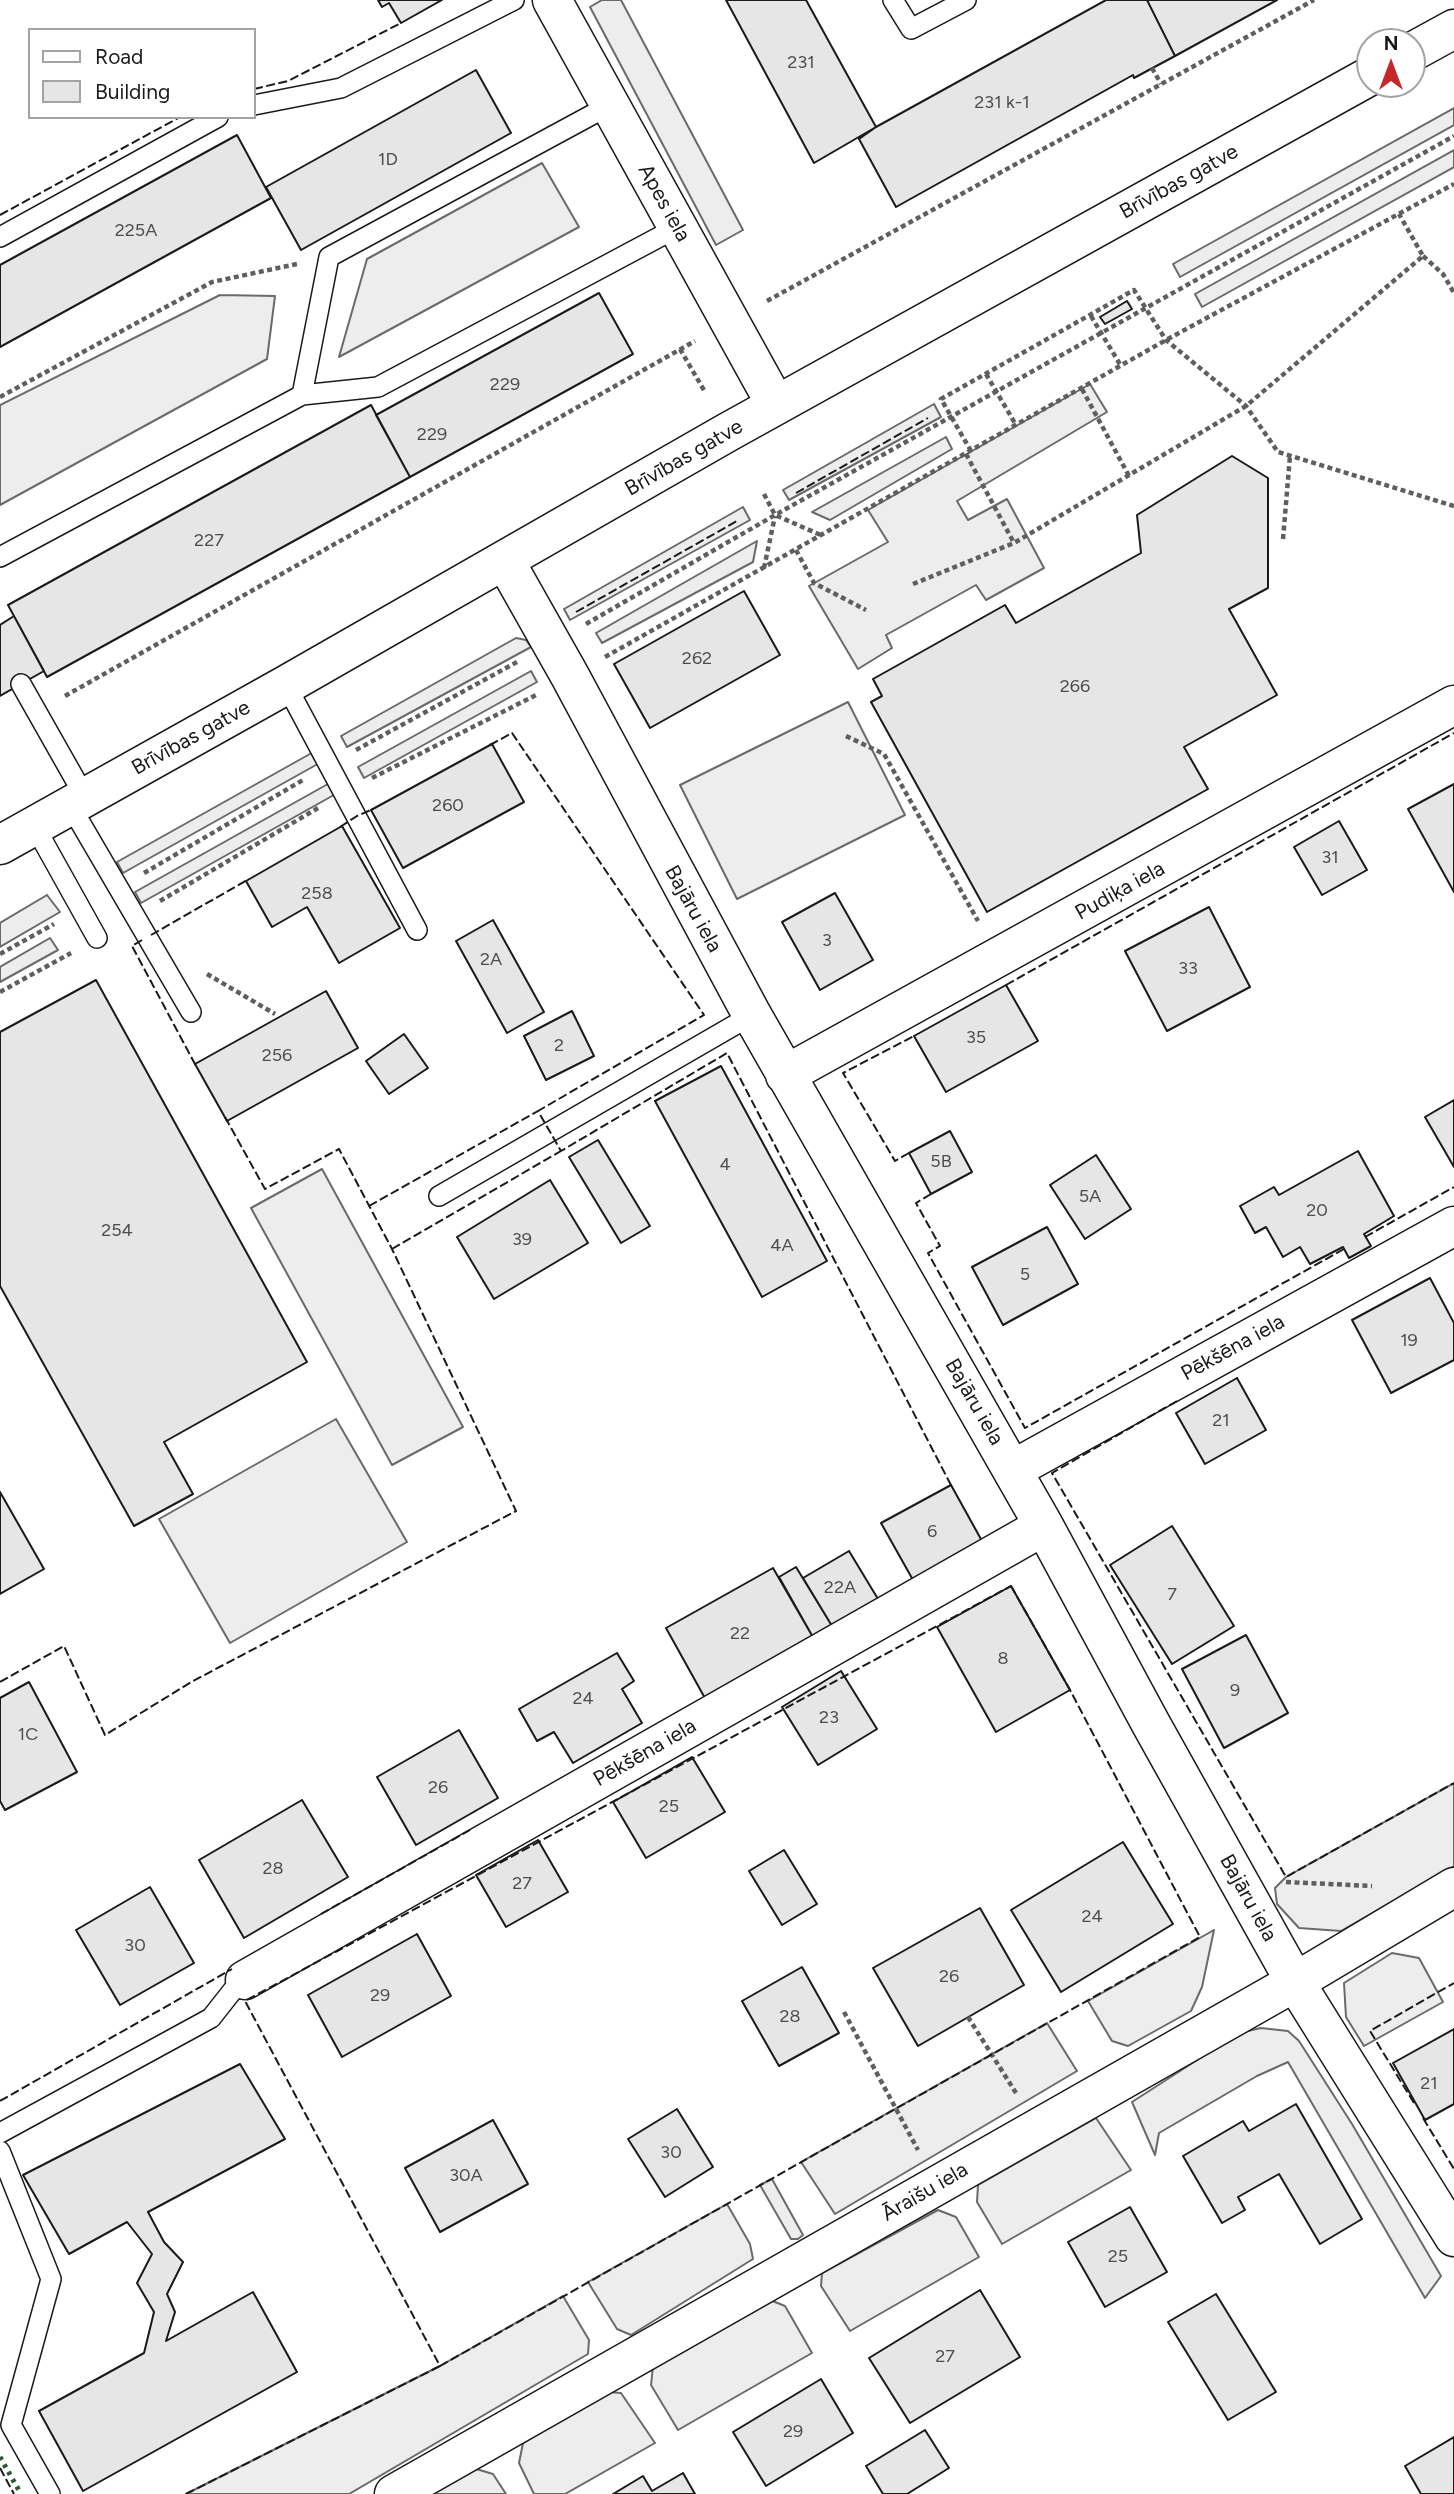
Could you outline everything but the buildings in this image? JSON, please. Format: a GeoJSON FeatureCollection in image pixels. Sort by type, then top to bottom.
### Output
{"type":"FeatureCollection","features":[{"type":"Feature","properties":{"kind":"main road","name":"Apes iela"},"geometry":{"type":"LineString","coordinates":[[558,2],[610,105],[776,405]]}},
{"type":"Feature","properties":{"kind":"main road"},"geometry":{"type":"LineString","coordinates":[[1426,44],[1454,29]]}},
{"type":"Feature","properties":{"kind":"main road","name":"Brīvības gatve"},"geometry":{"type":"LineString","coordinates":[[0,845],[776,405],[1356,84]]}},
{"type":"Feature","properties":{"kind":"main road","name":"Bajāru iela"},"geometry":{"type":"LineString","coordinates":[[505,561],[570,676],[751,1016],[1044,1525],[1295,1982],[1454,2237]]}},
{"type":"Feature","properties":{"kind":"main road","name":"Pudiķa iela"},"geometry":{"type":"LineString","coordinates":[[786,1075],[1454,705]]}},
{"type":"Feature","properties":{"kind":"main road","name":"Pēkšēna iela"},"geometry":{"type":"LineString","coordinates":[[1012,1470],[1454,1226]]}},
{"type":"Feature","properties":{"kind":"main road","name":"Pēkšēna iela"},"geometry":{"type":"LineString","coordinates":[[245,1980],[1044,1525]]}},
{"type":"Feature","properties":{"kind":"main road","name":"Āraišu iela"},"geometry":{"type":"LineString","coordinates":[[394,2494],[1295,1982],[1454,1887]]}},
{"type":"Feature","properties":{"kind":"lane"},"geometry":{"type":"LineString","coordinates":[[256,105],[341,88],[514,0]]}},
{"type":"Feature","properties":{"kind":"lane"},"geometry":{"type":"LineString","coordinates":[[893,0],[911,29],[967,0]]}},
{"type":"Feature","properties":{"kind":"lane"},"geometry":{"type":"LineString","coordinates":[[302,395],[329,257],[610,105]]}},
{"type":"Feature","properties":{"kind":"lane"},"geometry":{"type":"LineString","coordinates":[[0,237],[214,119]]}},
{"type":"Feature","properties":{"kind":"lane"},"geometry":{"type":"LineString","coordinates":[[0,557],[302,395],[378,387],[678,227]]}},
{"type":"Feature","properties":{"kind":"lane"},"geometry":{"type":"LineString","coordinates":[[21,684],[37,711],[117,888],[191,1012]]}},
{"type":"Feature","properties":{"kind":"lane"},"geometry":{"type":"LineString","coordinates":[[286,685],[417,930]]}},
{"type":"Feature","properties":{"kind":"lane"},"geometry":{"type":"LineString","coordinates":[[34,825],[97,937]]}},
{"type":"Feature","properties":{"kind":"lane"},"geometry":{"type":"LineString","coordinates":[[439,1196],[751,1016]]}},
{"type":"Feature","properties":{"kind":"lane"},"geometry":{"type":"LineString","coordinates":[[0,2133],[211,2018],[237,1985],[245,1980]]}},
{"type":"Feature","properties":{"kind":"lane"},"geometry":{"type":"LineString","coordinates":[[0,2151],[51,2279],[11,2425],[50,2494]]}},
{"type":"Feature","properties":{"kind":"path"},"geometry":{"type":"LineString","coordinates":[[37,711],[680,349],[1314,0]]}},
{"type":"Feature","properties":{"kind":"path"},"geometry":{"type":"LineString","coordinates":[[1152,68],[1161,84]]}},
{"type":"Feature","properties":{"kind":"path"},"geometry":{"type":"LineString","coordinates":[[580,628],[775,515],[1454,136]]}},
{"type":"Feature","properties":{"kind":"path"},"geometry":{"type":"LineString","coordinates":[[570,676],[823,536],[1166,340],[1454,184]]}},
{"type":"Feature","properties":{"kind":"path"},"geometry":{"type":"LineString","coordinates":[[1399,214],[1423,257],[1443,274],[1454,293]]}},
{"type":"Feature","properties":{"kind":"path"},"geometry":{"type":"LineString","coordinates":[[0,397],[212,282],[329,257]]}},
{"type":"Feature","properties":{"kind":"path"},"geometry":{"type":"LineString","coordinates":[[913,584],[1014,543],[1246,406],[1423,257]]}},
{"type":"Feature","properties":{"kind":"path"},"geometry":{"type":"LineString","coordinates":[[1014,543],[941,399],[1134,290],[1166,340],[1246,406],[1279,452],[1454,506]]}},
{"type":"Feature","properties":{"kind":"path"},"geometry":{"type":"LineString","coordinates":[[1091,316],[1121,366]]}},
{"type":"Feature","properties":{"kind":"path"},"geometry":{"type":"LineString","coordinates":[[680,349],[705,392]]}},
{"type":"Feature","properties":{"kind":"path"},"geometry":{"type":"LineString","coordinates":[[986,374],[1016,425]]}},
{"type":"Feature","properties":{"kind":"path"},"geometry":{"type":"LineString","coordinates":[[1082,389],[1129,476]]}},
{"type":"Feature","properties":{"kind":"path"},"geometry":{"type":"LineString","coordinates":[[1283,539],[1290,456]]}},
{"type":"Feature","properties":{"kind":"path"},"geometry":{"type":"LineString","coordinates":[[764,494],[775,515],[823,536]]}},
{"type":"Feature","properties":{"kind":"path"},"geometry":{"type":"LineString","coordinates":[[764,568],[775,515]]}},
{"type":"Feature","properties":{"kind":"path"},"geometry":{"type":"LineString","coordinates":[[796,551],[814,583],[866,610]]}},
{"type":"Feature","properties":{"kind":"path"},"geometry":{"type":"LineString","coordinates":[[117,888],[329,764],[517,661]]}},
{"type":"Feature","properties":{"kind":"path"},"geometry":{"type":"LineString","coordinates":[[846,736],[884,754],[998,959]]}},
{"type":"Feature","properties":{"kind":"path"},"geometry":{"type":"LineString","coordinates":[[0,954],[81,909]]}},
{"type":"Feature","properties":{"kind":"path"},"geometry":{"type":"LineString","coordinates":[[0,992],[97,937]]}},
{"type":"Feature","properties":{"kind":"path"},"geometry":{"type":"LineString","coordinates":[[1231,1867],[1281,1881],[1315,1885],[1380,1886]]}},
{"type":"Feature","properties":{"kind":"path"},"geometry":{"type":"LineString","coordinates":[[844,2012],[938,2184]]}},
{"type":"Feature","properties":{"kind":"path"},"geometry":{"type":"LineString","coordinates":[[968,2017],[1039,2127]]}},
{"type":"Feature","properties":{"kind":"shaded area"},"geometry":{"type":"Polygon","coordinates":[[[602,0],[621,0],[743,230],[716,245],[590,7],[602,0]]]}},
{"type":"Feature","properties":{"kind":"shaded area"},"geometry":{"type":"Polygon","coordinates":[[[1454,108],[1454,125],[1180,277],[1173,264],[1454,108]]]}},
{"type":"Feature","properties":{"kind":"shaded area"},"geometry":{"type":"Polygon","coordinates":[[[1454,150],[1454,167],[1202,307],[1195,294],[1454,150]]]}},
{"type":"Feature","properties":{"kind":"shaded area"},"geometry":{"type":"Polygon","coordinates":[[[542,163],[579,227],[339,357],[367,259],[542,163]]]}},
{"type":"Feature","properties":{"kind":"shaded area"},"geometry":{"type":"Polygon","coordinates":[[[220,295],[275,296],[267,359],[0,505],[0,405],[220,295]]]}},
{"type":"Feature","properties":{"kind":"shaded area"},"geometry":{"type":"Polygon","coordinates":[[[1090,384],[1107,412],[957,501],[968,520],[1007,499],[1044,568],[986,600],[976,585],[886,635],[892,648],[858,669],[809,586],[888,542],[868,510],[1090,384]]]}},
{"type":"Feature","properties":{"kind":"shaded area"},"geometry":{"type":"Polygon","coordinates":[[[934,404],[941,417],[789,500],[783,490],[934,404]]]}},
{"type":"Feature","properties":{"kind":"shaded area"},"geometry":{"type":"Polygon","coordinates":[[[946,437],[952,449],[830,520],[812,512],[946,437]]]}},
{"type":"Feature","properties":{"kind":"shaded area"},"geometry":{"type":"Polygon","coordinates":[[[743,507],[750,520],[570,620],[564,609],[743,507]]]}},
{"type":"Feature","properties":{"kind":"shaded area"},"geometry":{"type":"Polygon","coordinates":[[[757,541],[753,562],[602,643],[596,633],[757,541]]]}},
{"type":"Feature","properties":{"kind":"shaded area"},"geometry":{"type":"Polygon","coordinates":[[[516,638],[526,640],[531,647],[347,747],[341,736],[516,638]]]}},
{"type":"Feature","properties":{"kind":"shaded area"},"geometry":{"type":"Polygon","coordinates":[[[531,671],[537,682],[364,778],[358,767],[531,671]]]}},
{"type":"Feature","properties":{"kind":"shaded area"},"geometry":{"type":"Polygon","coordinates":[[[848,702],[905,815],[737,899],[680,785],[848,702]]]}},
{"type":"Feature","properties":{"kind":"shaded area"},"geometry":{"type":"Polygon","coordinates":[[[317,750],[323,761],[123,873],[117,862],[317,750]]]}},
{"type":"Feature","properties":{"kind":"shaded area"},"geometry":{"type":"Polygon","coordinates":[[[335,780],[341,791],[141,903],[135,892],[335,780]]]}},
{"type":"Feature","properties":{"kind":"shaded area"},"geometry":{"type":"Polygon","coordinates":[[[47,895],[60,912],[0,947],[0,923],[47,895]]]}},
{"type":"Feature","properties":{"kind":"shaded area"},"geometry":{"type":"Polygon","coordinates":[[[50,938],[58,950],[0,982],[0,967],[50,938]]]}},
{"type":"Feature","properties":{"kind":"shaded area"},"geometry":{"type":"Polygon","coordinates":[[[322,1169],[463,1427],[392,1465],[251,1208],[322,1169]]]}},
{"type":"Feature","properties":{"kind":"shaded area"},"geometry":{"type":"Polygon","coordinates":[[[336,1419],[407,1542],[230,1643],[159,1519],[336,1419]]]}},
{"type":"Feature","properties":{"kind":"shaded area"},"geometry":{"type":"Polygon","coordinates":[[[1454,1783],[1454,1866],[1341,1931],[1299,1928],[1277,1904],[1275,1888],[1286,1877],[1454,1783]]]}},
{"type":"Feature","properties":{"kind":"shaded area"},"geometry":{"type":"Polygon","coordinates":[[[1214,1930],[1202,1987],[1191,2011],[1128,2046],[1112,2041],[1088,2001],[1214,1930]]]}},
{"type":"Feature","properties":{"kind":"shaded area"},"geometry":{"type":"Polygon","coordinates":[[[1392,1953],[1419,1958],[1443,2002],[1364,2046],[1346,2017],[1344,1983],[1392,1953]]]}},
{"type":"Feature","properties":{"kind":"shaded area"},"geometry":{"type":"Polygon","coordinates":[[[1047,2023],[1077,2071],[835,2214],[801,2162],[1047,2023]]]}},
{"type":"Feature","properties":{"kind":"shaded area"},"geometry":{"type":"Polygon","coordinates":[[[1261,2028],[1288,2031],[1299,2041],[1352,2124],[1441,2276],[1425,2298],[1288,2062],[1257,2076],[1159,2133],[1155,2155],[1132,2102],[1239,2033],[1261,2028]]]}},
{"type":"Feature","properties":{"kind":"shaded area"},"geometry":{"type":"Polygon","coordinates":[[[1096,2118],[1131,2170],[1002,2244],[977,2202],[978,2185],[1096,2118]]]}},
{"type":"Feature","properties":{"kind":"shaded area"},"geometry":{"type":"Polygon","coordinates":[[[772,2179],[803,2235],[798,2239],[791,2239],[760,2185],[772,2179]]]}},
{"type":"Feature","properties":{"kind":"shaded area"},"geometry":{"type":"Polygon","coordinates":[[[727,2204],[750,2244],[753,2259],[631,2335],[617,2329],[588,2282],[727,2204]]]}},
{"type":"Feature","properties":{"kind":"shaded area"},"geometry":{"type":"Polygon","coordinates":[[[938,2210],[956,2217],[979,2257],[850,2331],[821,2286],[822,2273],[938,2210]]]}},
{"type":"Feature","properties":{"kind":"shaded area"},"geometry":{"type":"Polygon","coordinates":[[[563,2296],[589,2340],[588,2354],[349,2494],[186,2494],[440,2366],[563,2296]]]}},
{"type":"Feature","properties":{"kind":"shaded area"},"geometry":{"type":"Polygon","coordinates":[[[770,2300],[785,2306],[812,2353],[678,2430],[651,2385],[653,2366],[770,2300]]]}},
{"type":"Feature","properties":{"kind":"shaded area"},"geometry":{"type":"Polygon","coordinates":[[[608,2392],[621,2393],[655,2443],[565,2494],[534,2494],[519,2463],[523,2443],[608,2392]]]}},
{"type":"Feature","properties":{"kind":"shaded area"},"geometry":{"type":"Polygon","coordinates":[[[473,2468],[493,2474],[506,2494],[429,2494],[473,2468]]]}},
{"type":"Feature","properties":{"kind":"hedge"},"geometry":{"type":"LineString","coordinates":[[0,2457],[21,2494]]}},
{"type":"Feature","properties":{"kind":"fence"},"geometry":{"type":"LineString","coordinates":[[256,89],[288,81],[401,23]]}},
{"type":"Feature","properties":{"kind":"fence"},"geometry":{"type":"LineString","coordinates":[[0,215],[176,119]]}},
{"type":"Feature","properties":{"kind":"fence"},"geometry":{"type":"LineString","coordinates":[[796,493],[928,418]]}},
{"type":"Feature","properties":{"kind":"fence"},"geometry":{"type":"LineString","coordinates":[[576,612],[737,521]]}},
{"type":"Feature","properties":{"kind":"fence"},"geometry":{"type":"LineString","coordinates":[[490,745],[512,733],[704,1015],[538,1111],[561,1151],[727,1053],[953,1489]]}},
{"type":"Feature","properties":{"kind":"fence"},"geometry":{"type":"LineString","coordinates":[[1006,985],[1454,733]]}},
{"type":"Feature","properties":{"kind":"fence"},"geometry":{"type":"LineString","coordinates":[[340,827],[373,809]]}},
{"type":"Feature","properties":{"kind":"fence"},"geometry":{"type":"LineString","coordinates":[[151,935],[249,879]]}},
{"type":"Feature","properties":{"kind":"fence"},"geometry":{"type":"LineString","coordinates":[[142,940],[132,946],[196,1066]]}},
{"type":"Feature","properties":{"kind":"fence"},"geometry":{"type":"LineString","coordinates":[[909,1153],[895,1161],[843,1073],[914,1036]]}},
{"type":"Feature","properties":{"kind":"fence"},"geometry":{"type":"LineString","coordinates":[[369,1206],[538,1111]]}},
{"type":"Feature","properties":{"kind":"fence"},"geometry":{"type":"LineString","coordinates":[[0,1682],[64,1646],[105,1735],[193,1681],[516,1511],[392,1249],[339,1149],[265,1189],[225,1117]]}},
{"type":"Feature","properties":{"kind":"fence"},"geometry":{"type":"LineString","coordinates":[[392,1249],[561,1151]]}},
{"type":"Feature","properties":{"kind":"fence"},"geometry":{"type":"LineString","coordinates":[[1365,1237],[1454,1187]]}},
{"type":"Feature","properties":{"kind":"fence"},"geometry":{"type":"LineString","coordinates":[[931,1194],[916,1203],[940,1246],[928,1253],[1025,1428],[1344,1249]]}},
{"type":"Feature","properties":{"kind":"fence"},"geometry":{"type":"LineString","coordinates":[[1177,1401],[1052,1473],[1286,1877],[1454,1783]]}},
{"type":"Feature","properties":{"kind":"fence"},"geometry":{"type":"LineString","coordinates":[[1011,1586],[1070,1690],[1200,1937],[440,2366],[245,2001],[1011,1586]]}},
{"type":"Feature","properties":{"kind":"fence"},"geometry":{"type":"LineString","coordinates":[[321,1914],[470,1830]]}},
{"type":"Feature","properties":{"kind":"fence"},"geometry":{"type":"LineString","coordinates":[[0,2101],[232,1969]]}},
{"type":"Feature","properties":{"kind":"fence"},"geometry":{"type":"LineString","coordinates":[[1414,2103],[1370,2031],[1454,1983]]}},
{"type":"Feature","properties":{"kind":"fence"},"geometry":{"type":"LineString","coordinates":[[1423,2118],[1454,2169]]}},
{"type":"Feature","properties":{"kind":"fence"},"geometry":{"type":"LineString","coordinates":[[186,2494],[440,2366]]}},
{"type":"Feature","properties":{"kind":"fence"},"geometry":{"type":"LineString","coordinates":[[0,2468],[14,2494]]}}]}
